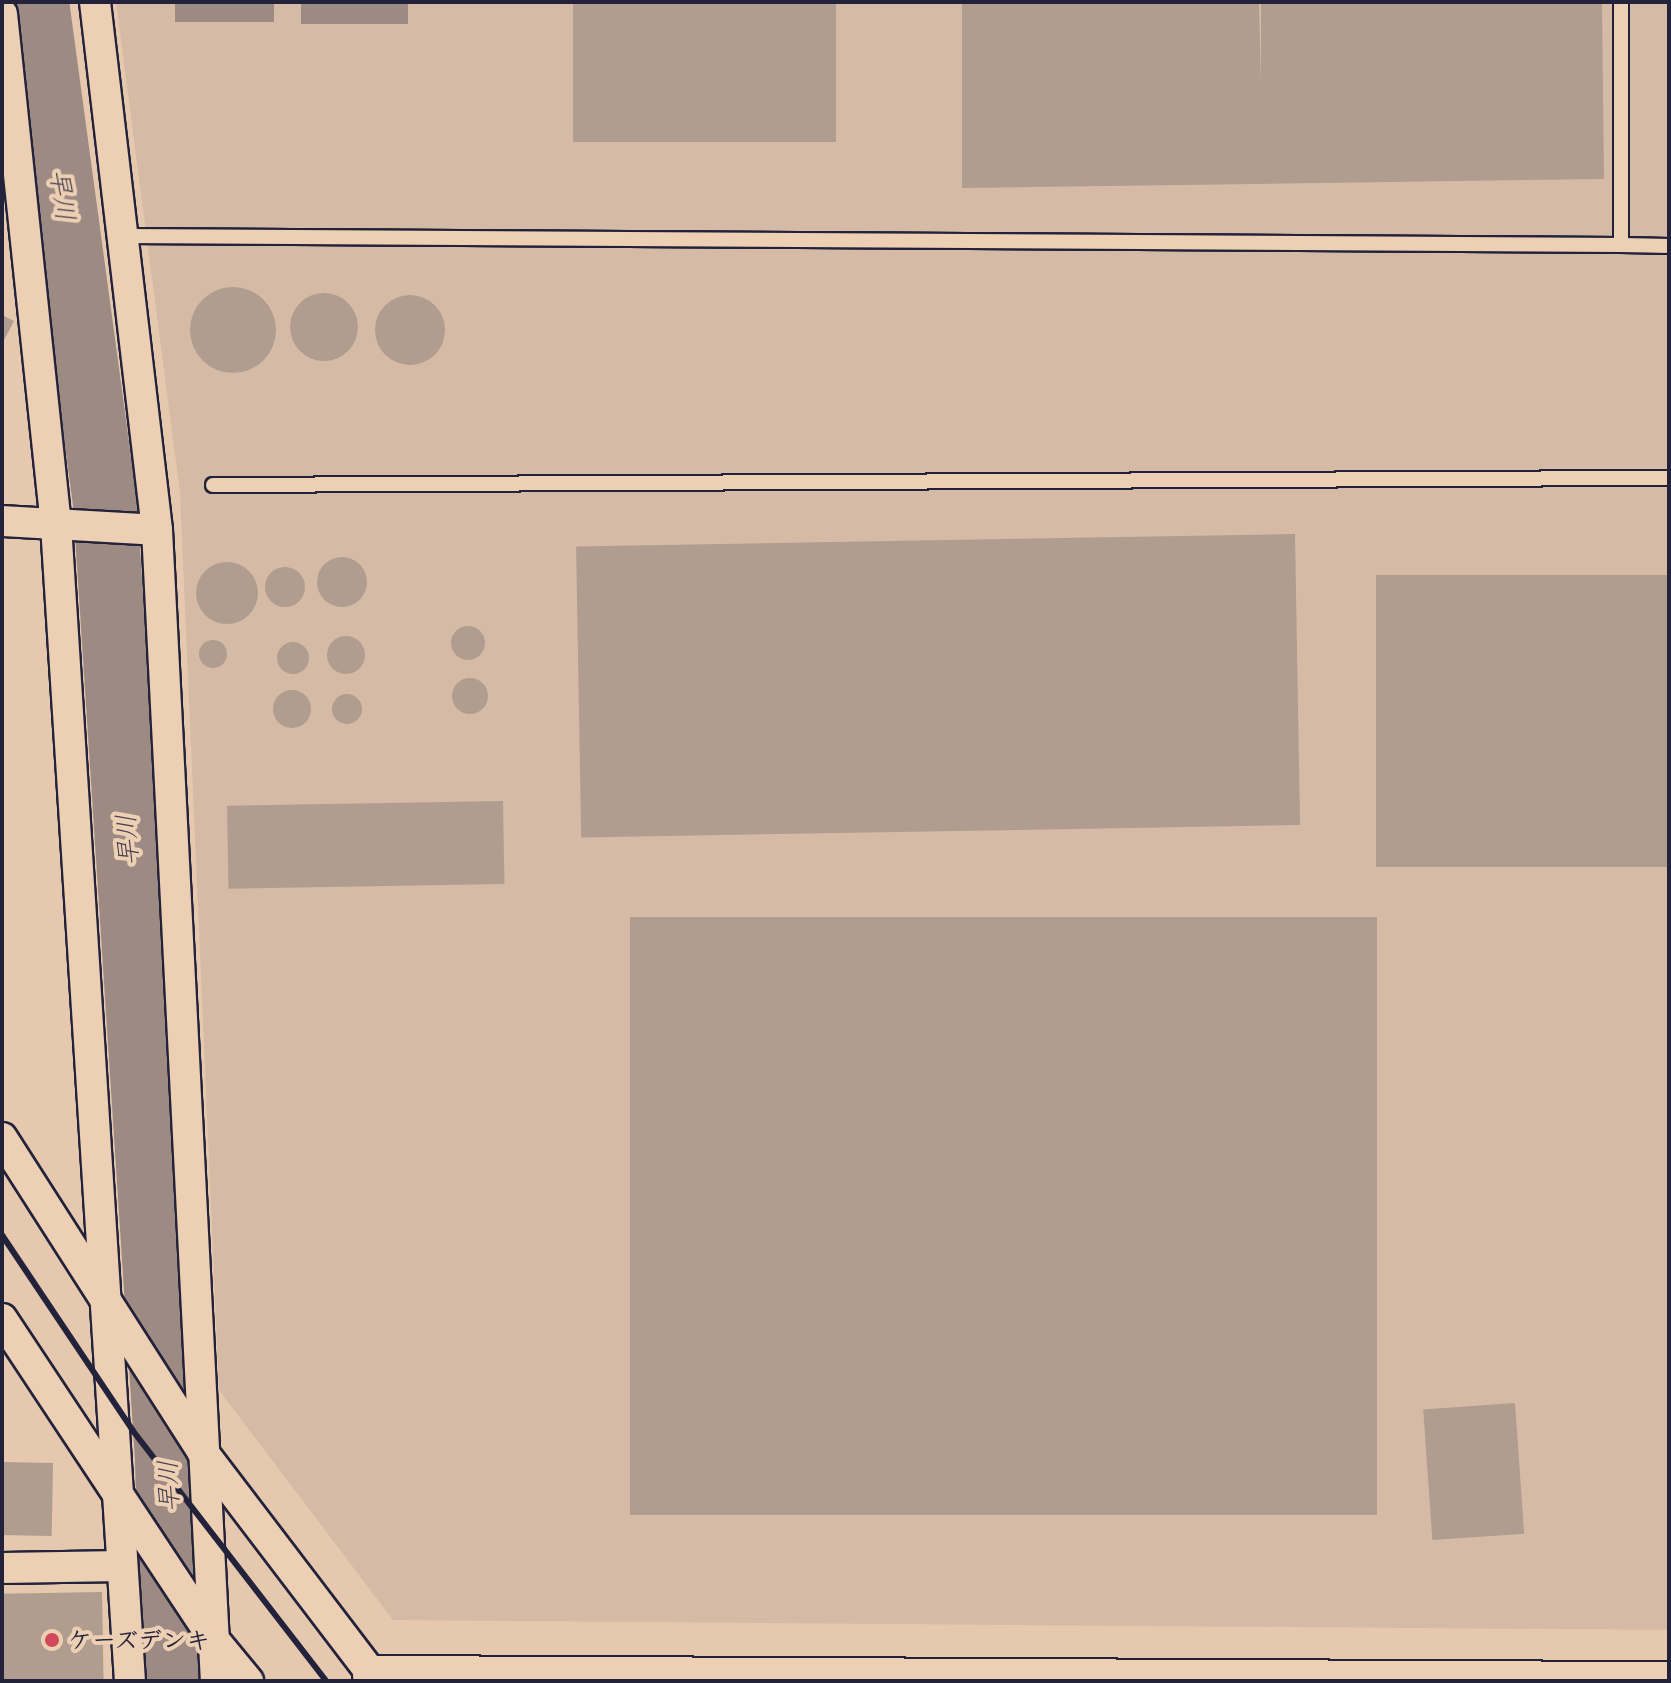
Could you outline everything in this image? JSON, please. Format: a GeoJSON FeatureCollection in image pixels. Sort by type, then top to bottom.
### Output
{"type":"FeatureCollection","features":[{"type":"Feature","properties":{"kind":"street"},"geometry":{"type":"LineString","coordinates":[[95,2],[125,236],[157,530],[216,1681]]}},
{"type":"Feature","properties":{"kind":"street"},"geometry":{"type":"LineString","coordinates":[[2,14],[56,525],[102,1302],[130,1681]]}},
{"type":"Feature","properties":{"kind":"street"},"geometry":{"type":"LineString","coordinates":[[2,521],[157,530]]}},
{"type":"Feature","properties":{"kind":"street"},"geometry":{"type":"LineString","coordinates":[[2,1138],[102,1302],[202,1451],[374,1678],[1669,1681]]}},
{"type":"Feature","properties":{"kind":"street"},"geometry":{"type":"LineString","coordinates":[[2,1319],[118,1488],[215,1641],[248,1681]]}},
{"type":"Feature","properties":{"kind":"street"},"geometry":{"type":"LineString","coordinates":[[2,1568],[122,1566]]}},
{"type":"Feature","properties":{"kind":"lane"},"geometry":{"type":"LineString","coordinates":[[1621,2],[1621,245]]}},
{"type":"Feature","properties":{"kind":"lane"},"geometry":{"type":"LineString","coordinates":[[125,236],[1669,246]]}},
{"type":"Feature","properties":{"kind":"lane"},"geometry":{"type":"LineString","coordinates":[[213,485],[1669,478]]}},
{"type":"Feature","properties":{"kind":"shaded area"},"geometry":{"type":"Polygon","coordinates":[[[116,2],[1669,2],[1669,1630],[393,1620],[219,1390],[180,493],[116,2]]]}},
{"type":"Feature","properties":{"kind":"shaded area"},"geometry":{"type":"Polygon","coordinates":[[[175,2],[274,2],[274,22],[175,22],[175,2]]]}},
{"type":"Feature","properties":{"kind":"shaded area"},"geometry":{"type":"Polygon","coordinates":[[[301,2],[408,2],[408,24],[301,24],[301,2]]]}},
{"type":"Feature","properties":{"kind":"building"},"geometry":{"type":"Polygon","coordinates":[[[573,2],[836,2],[836,142],[573,142],[573,2]]]}},
{"type":"Feature","properties":{"kind":"building"},"geometry":{"type":"Polygon","coordinates":[[[962,2],[1259,2],[1261,86],[1261,2],[1602,2],[1604,179],[962,188],[962,2]]]}},
{"type":"Feature","properties":{"kind":"building"},"geometry":{"type":"Polygon","coordinates":[[[233,287],[250,290],[264,299],[273,313],[276,330],[273,347],[264,361],[250,370],[233,373],[216,370],[202,361],[193,347],[190,330],[193,313],[202,299],[216,290],[233,287]]]}},
{"type":"Feature","properties":{"kind":"building"},"geometry":{"type":"Polygon","coordinates":[[[324,293],[348,303],[358,327],[348,351],[324,361],[300,351],[290,327],[300,303],[324,293]]]}},
{"type":"Feature","properties":{"kind":"building"},"geometry":{"type":"Polygon","coordinates":[[[410,295],[435,305],[445,330],[435,355],[410,365],[385,355],[375,330],[385,305],[410,295]]]}},
{"type":"Feature","properties":{"kind":"building"},"geometry":{"type":"Polygon","coordinates":[[[2,315],[14,321],[2,344],[2,315]]]}},
{"type":"Feature","properties":{"kind":"building"},"geometry":{"type":"Polygon","coordinates":[[[1295,534],[1300,825],[581,838],[576,547],[1295,534]]]}},
{"type":"Feature","properties":{"kind":"building"},"geometry":{"type":"Polygon","coordinates":[[[342,557],[359,565],[367,582],[359,599],[342,607],[325,599],[317,582],[325,565],[342,557]]]}},
{"type":"Feature","properties":{"kind":"building"},"geometry":{"type":"Polygon","coordinates":[[[227,562],[249,571],[258,593],[249,615],[227,624],[205,615],[196,593],[205,571],[227,562]]]}},
{"type":"Feature","properties":{"kind":"building"},"geometry":{"type":"Polygon","coordinates":[[[285,567],[299,573],[305,587],[299,601],[285,607],[271,601],[265,587],[271,573],[285,567]]]}},
{"type":"Feature","properties":{"kind":"building"},"geometry":{"type":"Polygon","coordinates":[[[1376,575],[1669,575],[1669,867],[1376,867],[1376,575]]]}},
{"type":"Feature","properties":{"kind":"building"},"geometry":{"type":"Polygon","coordinates":[[[468,626],[480,631],[485,643],[480,655],[468,660],[456,655],[451,643],[456,631],[468,626]]]}},
{"type":"Feature","properties":{"kind":"building"},"geometry":{"type":"Polygon","coordinates":[[[346,636],[359,642],[365,655],[359,668],[346,674],[333,668],[327,655],[333,642],[346,636]]]}},
{"type":"Feature","properties":{"kind":"building"},"geometry":{"type":"Polygon","coordinates":[[[213,640],[223,644],[227,654],[223,664],[213,668],[203,664],[199,654],[203,644],[213,640]]]}},
{"type":"Feature","properties":{"kind":"building"},"geometry":{"type":"Polygon","coordinates":[[[293,642],[305,646],[309,658],[305,670],[293,674],[281,670],[277,658],[281,646],[293,642]]]}},
{"type":"Feature","properties":{"kind":"building"},"geometry":{"type":"Polygon","coordinates":[[[470,678],[482,684],[488,696],[482,708],[470,714],[458,708],[452,696],[458,684],[470,678]]]}},
{"type":"Feature","properties":{"kind":"building"},"geometry":{"type":"Polygon","coordinates":[[[292,690],[306,695],[311,709],[306,723],[292,728],[278,723],[273,709],[278,695],[292,690]]]}},
{"type":"Feature","properties":{"kind":"building"},"geometry":{"type":"Polygon","coordinates":[[[347,694],[353,695],[361,703],[361,715],[353,723],[347,724],[341,723],[333,715],[332,709],[333,703],[341,695],[347,694]]]}},
{"type":"Feature","properties":{"kind":"building"},"geometry":{"type":"Polygon","coordinates":[[[503,801],[504,884],[228,889],[227,806],[503,801]]]}},
{"type":"Feature","properties":{"kind":"building"},"geometry":{"type":"Polygon","coordinates":[[[630,917],[1377,917],[1377,1515],[630,1515],[630,917]]]}},
{"type":"Feature","properties":{"kind":"building"},"geometry":{"type":"Polygon","coordinates":[[[1515,1403],[1524,1534],[1432,1540],[1423,1409],[1515,1403]]]}},
{"type":"Feature","properties":{"kind":"building"},"geometry":{"type":"Polygon","coordinates":[[[2,1462],[53,1463],[52,1536],[2,1535],[2,1462]]]}},
{"type":"Feature","properties":{"kind":"building","name":"ケーズデンキ"},"geometry":{"type":"Polygon","coordinates":[[[102,1592],[104,1681],[4,1681],[2,1594],[102,1592]]]}},
{"type":"Feature","properties":{"kind":"waterway","name":"早川"},"geometry":{"type":"LineString","coordinates":[[37,2],[105,503],[167,1460],[173,1681]]}},
{"type":"Feature","properties":{"kind":"railway"},"geometry":{"type":"LineString","coordinates":[[2,1235],[133,1431],[326,1681]]}},
{"type":"Feature","properties":{"kind":"place","name":"ケーズデンキ"},"geometry":{"type":"Point","coordinates":[52,1640]}}]}
